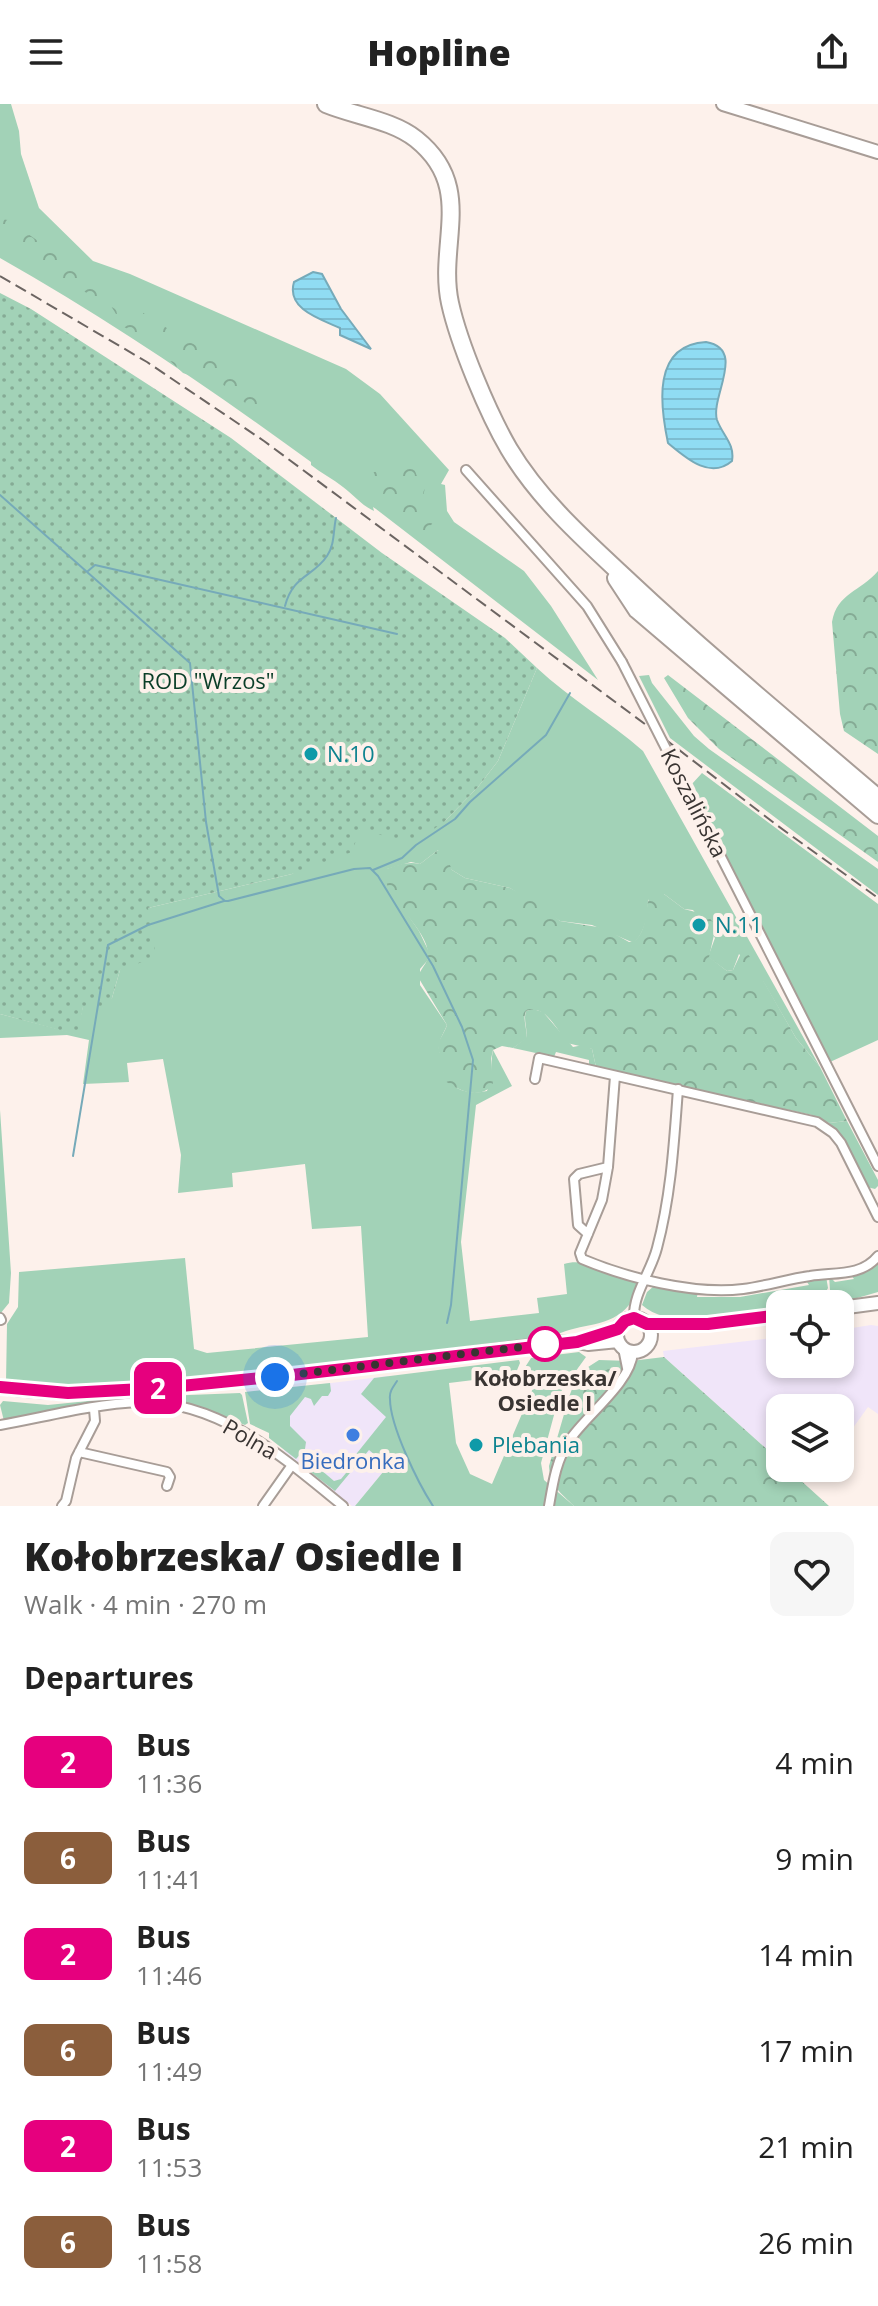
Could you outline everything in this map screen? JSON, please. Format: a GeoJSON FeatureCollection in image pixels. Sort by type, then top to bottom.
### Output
{"type":"FeatureCollection","features":[{"type":"Feature","properties":{"kind":"highway"},"geometry":{"type":"LineString","coordinates":[[326,104],[407,133],[438,163],[446,178],[453,217],[447,253],[449,301],[456,327],[508,447],[534,486],[687,635],[878,798]]}},
{"type":"Feature","properties":{"kind":"highway"},"geometry":{"type":"LineString","coordinates":[[601,554],[637,610],[878,815]]}},
{"type":"Feature","properties":{"kind":"main road"},"geometry":{"type":"LineString","coordinates":[[723,104],[878,152]]}},
{"type":"Feature","properties":{"kind":"main road"},"geometry":{"type":"LineString","coordinates":[[854,1306],[878,1300]]}},
{"type":"Feature","properties":{"kind":"main road"},"geometry":{"type":"LineString","coordinates":[[649,1330],[766,1317]]}},
{"type":"Feature","properties":{"kind":"main road"},"geometry":{"type":"LineString","coordinates":[[623,1342],[625,1321],[634,1318],[649,1330]]}},
{"type":"Feature","properties":{"kind":"main road"},"geometry":{"type":"LineString","coordinates":[[0,1387],[60,1393],[133,1390],[577,1342],[623,1342],[646,1347],[649,1330]]}},
{"type":"Feature","properties":{"kind":"street","name":"Koszalińska"},"geometry":{"type":"LineString","coordinates":[[466,470],[587,606],[622,662],[878,1166]]}},
{"type":"Feature","properties":{"kind":"street"},"geometry":{"type":"LineString","coordinates":[[535,1079],[539,1058],[812,1120],[841,1143],[878,1217]]}},
{"type":"Feature","properties":{"kind":"street"},"geometry":{"type":"LineString","coordinates":[[615,1076],[608,1167],[601,1204],[580,1253],[582,1259],[645,1279],[697,1289],[743,1289],[812,1275],[858,1270],[868,1266],[878,1256]]}},
{"type":"Feature","properties":{"kind":"street"},"geometry":{"type":"LineString","coordinates":[[634,1318],[635,1303],[656,1250],[670,1189],[678,1089]]}},
{"type":"Feature","properties":{"kind":"street"},"geometry":{"type":"LineString","coordinates":[[588,1234],[578,1225],[574,1179],[579,1174],[608,1167]]}},
{"type":"Feature","properties":{"kind":"street"},"geometry":{"type":"LineString","coordinates":[[867,1194],[878,1191]]}},
{"type":"Feature","properties":{"kind":"street"},"geometry":{"type":"LineString","coordinates":[[549,1506],[563,1450],[628,1368],[623,1342]]}},
{"type":"Feature","properties":{"kind":"street","name":"Polna"},"geometry":{"type":"LineString","coordinates":[[0,1425],[144,1402],[189,1410],[239,1430],[292,1465],[343,1506]]}},
{"type":"Feature","properties":{"kind":"street"},"geometry":{"type":"LineString","coordinates":[[62,1506],[79,1452],[94,1424],[94,1409]]}},
{"type":"Feature","properties":{"kind":"street"},"geometry":{"type":"LineString","coordinates":[[79,1452],[167,1472],[170,1477],[167,1486]]}},
{"type":"Feature","properties":{"kind":"street"},"geometry":{"type":"LineString","coordinates":[[263,1506],[292,1465]]}},
{"type":"Feature","properties":{"kind":"shaded area"},"geometry":{"type":"Polygon","coordinates":[[[878,1326],[878,1414],[868,1407],[854,1426],[854,1394],[766,1394],[766,1448],[664,1357],[663,1351],[766,1339],[766,1378],[854,1378],[854,1328],[878,1326]]]}},
{"type":"Feature","properties":{"kind":"shaded area"},"geometry":{"type":"Polygon","coordinates":[[[388,1376],[392,1420],[388,1466],[352,1506],[284,1451],[286,1412],[299,1387],[388,1376]]]}},
{"type":"Feature","properties":{"kind":"green space"},"geometry":{"type":"Polygon","coordinates":[[[0,104],[11,104],[19,131],[21,154],[39,208],[93,261],[130,274],[346,369],[380,394],[449,470],[441,484],[445,485],[447,511],[454,522],[524,571],[551,606],[598,680],[376,509],[373,507],[374,511],[365,506],[311,462],[235,408],[119,330],[0,258],[0,104]]]}},
{"type":"Feature","properties":{"kind":"green space"},"geometry":{"type":"Polygon","coordinates":[[[0,219],[8,220],[71,264],[88,267],[145,314],[246,372],[266,391],[271,405],[261,411],[251,408],[214,380],[203,380],[183,373],[166,357],[159,345],[124,327],[111,306],[52,274],[21,251],[0,244],[0,219]]]}},
{"type":"Feature","properties":{"kind":"green space","name":"ROD \"Wrzos\""},"geometry":{"type":"Polygon","coordinates":[[[0,293],[31,309],[231,438],[382,553],[505,638],[537,668],[498,761],[445,821],[413,844],[360,829],[352,852],[292,874],[148,908],[156,957],[120,970],[112,998],[100,1011],[83,1007],[78,1035],[0,1014],[0,293]]]}},
{"type":"Feature","properties":{"kind":"green space"},"geometry":{"type":"Polygon","coordinates":[[[410,458],[417,476],[426,484],[421,504],[437,515],[426,534],[401,524],[404,506],[388,492],[371,500],[361,492],[374,472],[391,471],[400,459],[410,458]]]}},
{"type":"Feature","properties":{"kind":"green space"},"geometry":{"type":"Polygon","coordinates":[[[878,571],[878,754],[844,731],[832,622],[844,599],[878,571]]]}},
{"type":"Feature","properties":{"kind":"green space"},"geometry":{"type":"Polygon","coordinates":[[[537,668],[643,751],[820,1067],[796,1038],[763,981],[739,954],[733,970],[727,971],[708,957],[715,938],[693,910],[684,909],[664,894],[648,900],[645,923],[634,943],[592,925],[560,921],[510,888],[465,878],[452,870],[438,850],[420,864],[411,862],[387,869],[388,886],[419,931],[429,952],[427,961],[420,969],[420,985],[447,1025],[440,1040],[439,1052],[447,1079],[462,1090],[487,1091],[493,1050],[512,1086],[476,1105],[461,1242],[470,1321],[539,1313],[537,1298],[567,1294],[564,1264],[573,1262],[592,1264],[639,1280],[629,1305],[613,1318],[556,1335],[338,1364],[106,1386],[6,1382],[7,1324],[18,1307],[19,1272],[185,1258],[194,1349],[207,1353],[368,1337],[361,1226],[312,1229],[305,1164],[232,1173],[233,1187],[178,1193],[181,1155],[163,1059],[127,1063],[129,1082],[83,1084],[89,1040],[67,1035],[0,1038],[0,1014],[77,1034],[83,1006],[112,998],[120,970],[148,908],[292,874],[360,829],[445,821],[498,761],[537,668]]]}},
{"type":"Feature","properties":{"kind":"green space"},"geometry":{"type":"Polygon","coordinates":[[[649,675],[694,736],[709,749],[878,869],[878,895],[670,738],[639,676],[649,675]]]}},
{"type":"Feature","properties":{"kind":"green space"},"geometry":{"type":"Polygon","coordinates":[[[668,675],[878,836],[878,862],[719,749],[688,718],[664,678],[668,675]]]}},
{"type":"Feature","properties":{"kind":"green space"},"geometry":{"type":"Polygon","coordinates":[[[702,773],[878,904],[878,1040],[830,1062],[691,785],[702,773]]]}},
{"type":"Feature","properties":{"kind":"green space"},"geometry":{"type":"Polygon","coordinates":[[[438,850],[445,853],[452,870],[465,878],[510,888],[540,904],[560,921],[604,928],[629,942],[634,942],[642,931],[651,892],[664,894],[684,909],[707,915],[716,926],[709,957],[727,971],[733,970],[742,951],[747,952],[796,1038],[820,1067],[847,1121],[829,1123],[812,1115],[596,1067],[592,1049],[567,1043],[545,1015],[533,1010],[526,1011],[525,1015],[526,1039],[513,1048],[502,1046],[493,1050],[493,1085],[487,1090],[475,1093],[463,1091],[445,1081],[438,1045],[447,1025],[418,977],[428,957],[426,944],[389,889],[386,879],[386,869],[407,863],[420,864],[438,850]]]}},
{"type":"Feature","properties":{"kind":"green space"},"geometry":{"type":"Polygon","coordinates":[[[533,1009],[543,1012],[573,1047],[583,1045],[592,1049],[596,1067],[589,1065],[589,1060],[556,1052],[554,1057],[513,1048],[526,1038],[526,1011],[533,1009]]]}},
{"type":"Feature","properties":{"kind":"green space"},"geometry":{"type":"Polygon","coordinates":[[[0,1110],[11,1273],[9,1303],[0,1314],[0,1110]]]}},
{"type":"Feature","properties":{"kind":"green space"},"geometry":{"type":"Polygon","coordinates":[[[847,1121],[878,1180],[875,1189],[867,1187],[846,1144],[829,1123],[847,1121]]]}},
{"type":"Feature","properties":{"kind":"green space"},"geometry":{"type":"Polygon","coordinates":[[[878,1260],[878,1292],[854,1299],[854,1290],[830,1290],[829,1276],[835,1282],[854,1279],[850,1274],[878,1260]]]}},
{"type":"Feature","properties":{"kind":"green space"},"geometry":{"type":"Polygon","coordinates":[[[826,1276],[828,1288],[780,1290],[809,1285],[805,1279],[826,1276]]]}},
{"type":"Feature","properties":{"kind":"green space"},"geometry":{"type":"Polygon","coordinates":[[[654,1286],[698,1291],[697,1297],[740,1297],[766,1292],[766,1311],[689,1319],[671,1318],[642,1305],[647,1292],[654,1286]]]}},
{"type":"Feature","properties":{"kind":"green space"},"geometry":{"type":"Polygon","coordinates":[[[579,1352],[586,1357],[560,1393],[541,1463],[544,1480],[574,1506],[355,1506],[388,1466],[369,1450],[335,1491],[309,1471],[314,1464],[334,1481],[341,1479],[346,1473],[345,1468],[386,1417],[361,1394],[374,1378],[519,1360],[515,1375],[449,1383],[456,1443],[470,1474],[492,1484],[539,1374],[520,1375],[531,1358],[579,1352]]]}},
{"type":"Feature","properties":{"kind":"green space"},"geometry":{"type":"Polygon","coordinates":[[[664,1357],[766,1448],[766,1482],[802,1482],[829,1506],[574,1506],[554,1484],[549,1466],[575,1381],[585,1369],[599,1360],[631,1361],[664,1357]]]}},
{"type":"Feature","properties":{"kind":"green space"},"geometry":{"type":"Polygon","coordinates":[[[330,1383],[328,1396],[322,1396],[314,1406],[311,1399],[305,1397],[290,1416],[290,1426],[306,1442],[305,1449],[296,1459],[269,1438],[269,1433],[250,1424],[245,1392],[330,1383]]]}},
{"type":"Feature","properties":{"kind":"green space"},"geometry":{"type":"Polygon","coordinates":[[[240,1393],[248,1423],[245,1425],[200,1409],[115,1401],[114,1398],[240,1393]]]}},
{"type":"Feature","properties":{"kind":"green space"},"geometry":{"type":"Polygon","coordinates":[[[108,1399],[108,1402],[4,1421],[0,1405],[3,1401],[48,1405],[108,1399]]]}},
{"type":"Feature","properties":{"kind":"water"},"geometry":{"type":"Polygon","coordinates":[[[313,272],[322,274],[341,309],[371,349],[340,335],[340,328],[315,317],[300,306],[293,291],[294,282],[313,272]]]}},
{"type":"Feature","properties":{"kind":"water"},"geometry":{"type":"Polygon","coordinates":[[[706,342],[718,346],[726,364],[716,410],[717,420],[730,445],[732,461],[715,468],[698,465],[668,443],[663,412],[662,395],[668,365],[676,354],[689,346],[706,342]]]}},
{"type":"Feature","properties":{"kind":"waterway"},"geometry":{"type":"LineString","coordinates":[[0,495],[190,663],[206,822],[219,896],[228,901],[354,869],[370,868],[378,876],[433,966],[462,1027],[473,1060],[447,1323]]}},
{"type":"Feature","properties":{"kind":"waterway"},"geometry":{"type":"LineString","coordinates":[[285,606],[293,588],[322,563],[330,551],[336,518]]}},
{"type":"Feature","properties":{"kind":"waterway"},"geometry":{"type":"LineString","coordinates":[[88,571],[95,565],[397,634]]}},
{"type":"Feature","properties":{"kind":"waterway"},"geometry":{"type":"LineString","coordinates":[[373,870],[402,858],[455,819],[546,735],[570,693]]}},
{"type":"Feature","properties":{"kind":"waterway"},"geometry":{"type":"LineString","coordinates":[[73,1156],[108,945],[148,925],[224,901]]}},
{"type":"Feature","properties":{"kind":"waterway"},"geometry":{"type":"LineString","coordinates":[[397,1381],[390,1396],[395,1424],[413,1469],[433,1506]]}},
{"type":"Feature","properties":{"kind":"railway"},"geometry":{"type":"LineString","coordinates":[[0,276],[147,362],[264,441],[878,898]]}},
{"type":"Feature","properties":{"kind":"bus line","name":"2"},"geometry":{"type":"LineString","coordinates":[[0,1387],[32,1392],[86,1393],[189,1385],[577,1342],[618,1329],[625,1321],[634,1318],[647,1324],[672,1325],[766,1317]]}},
{"type":"Feature","properties":{"kind":"place","name":"N.10"},"geometry":{"type":"Point","coordinates":[311,754]}},
{"type":"Feature","properties":{"kind":"place","name":"N.11"},"geometry":{"type":"Point","coordinates":[699,925]}},
{"type":"Feature","properties":{"kind":"place","name":"Kołobrzeska/ Osiedle I"},"geometry":{"type":"Point","coordinates":[545,1344]}},
{"type":"Feature","properties":{"kind":"place","name":"Biedronka"},"geometry":{"type":"Point","coordinates":[353,1435]}},
{"type":"Feature","properties":{"kind":"place","name":"Plebania"},"geometry":{"type":"Point","coordinates":[476,1445]}},
{"type":"Feature","properties":{"kind":"route"},"geometry":{"type":"LineString","coordinates":[[275,1377],[554,1343],[545,1344]]}}]}
